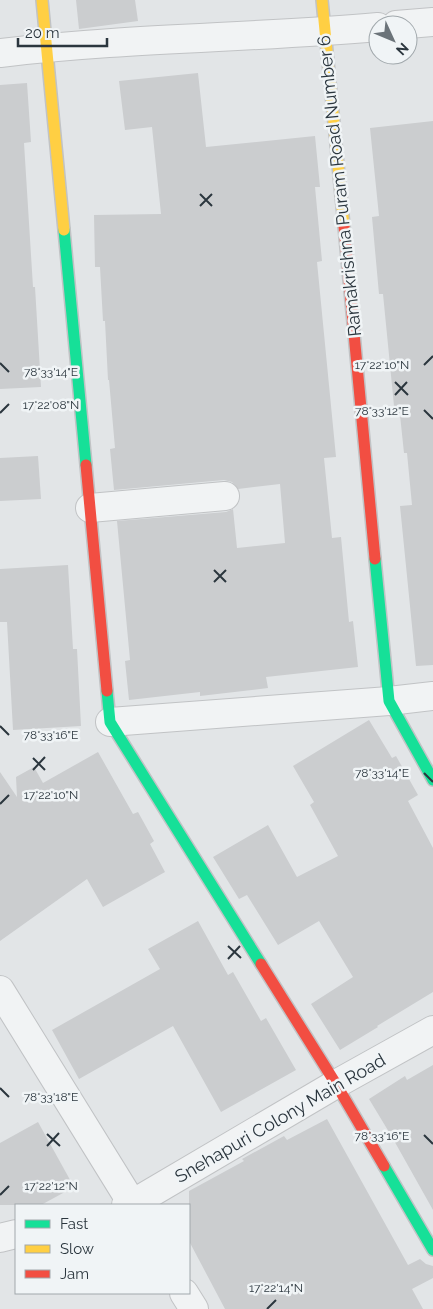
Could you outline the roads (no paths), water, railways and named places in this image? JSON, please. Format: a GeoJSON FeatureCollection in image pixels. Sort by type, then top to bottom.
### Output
{"type":"FeatureCollection","features":[{"type":"Feature","properties":{"kind":"street"},"geometry":{"type":"LineString","coordinates":[[42,0],[110,722],[336,1084],[433,1250]]}},
{"type":"Feature","properties":{"kind":"street","name":"Ramakrishna Puram Road Number 6"},"geometry":{"type":"LineString","coordinates":[[322,0],[389,701]]}},
{"type":"Feature","properties":{"kind":"street"},"geometry":{"type":"LineString","coordinates":[[418,23],[433,22]]}},
{"type":"Feature","properties":{"kind":"street"},"geometry":{"type":"LineString","coordinates":[[0,53],[46,47],[368,28]]}},
{"type":"Feature","properties":{"kind":"street"},"geometry":{"type":"LineString","coordinates":[[90,508],[225,496]]}},
{"type":"Feature","properties":{"kind":"street"},"geometry":{"type":"LineString","coordinates":[[110,722],[433,696]]}},
{"type":"Feature","properties":{"kind":"street"},"geometry":{"type":"LineString","coordinates":[[389,701],[433,780]]}},
{"type":"Feature","properties":{"kind":"street"},"geometry":{"type":"LineString","coordinates":[[0,990],[130,1204]]}},
{"type":"Feature","properties":{"kind":"street","name":"Snehapuri Colony Main Road"},"geometry":{"type":"LineString","coordinates":[[133,1204],[336,1084],[433,1030]]}},
{"type":"Feature","properties":{"kind":"street"},"geometry":{"type":"LineString","coordinates":[[0,1238],[15,1234]]}},
{"type":"Feature","properties":{"kind":"street"},"geometry":{"type":"LineString","coordinates":[[185,1294],[194,1309]]}}]}
